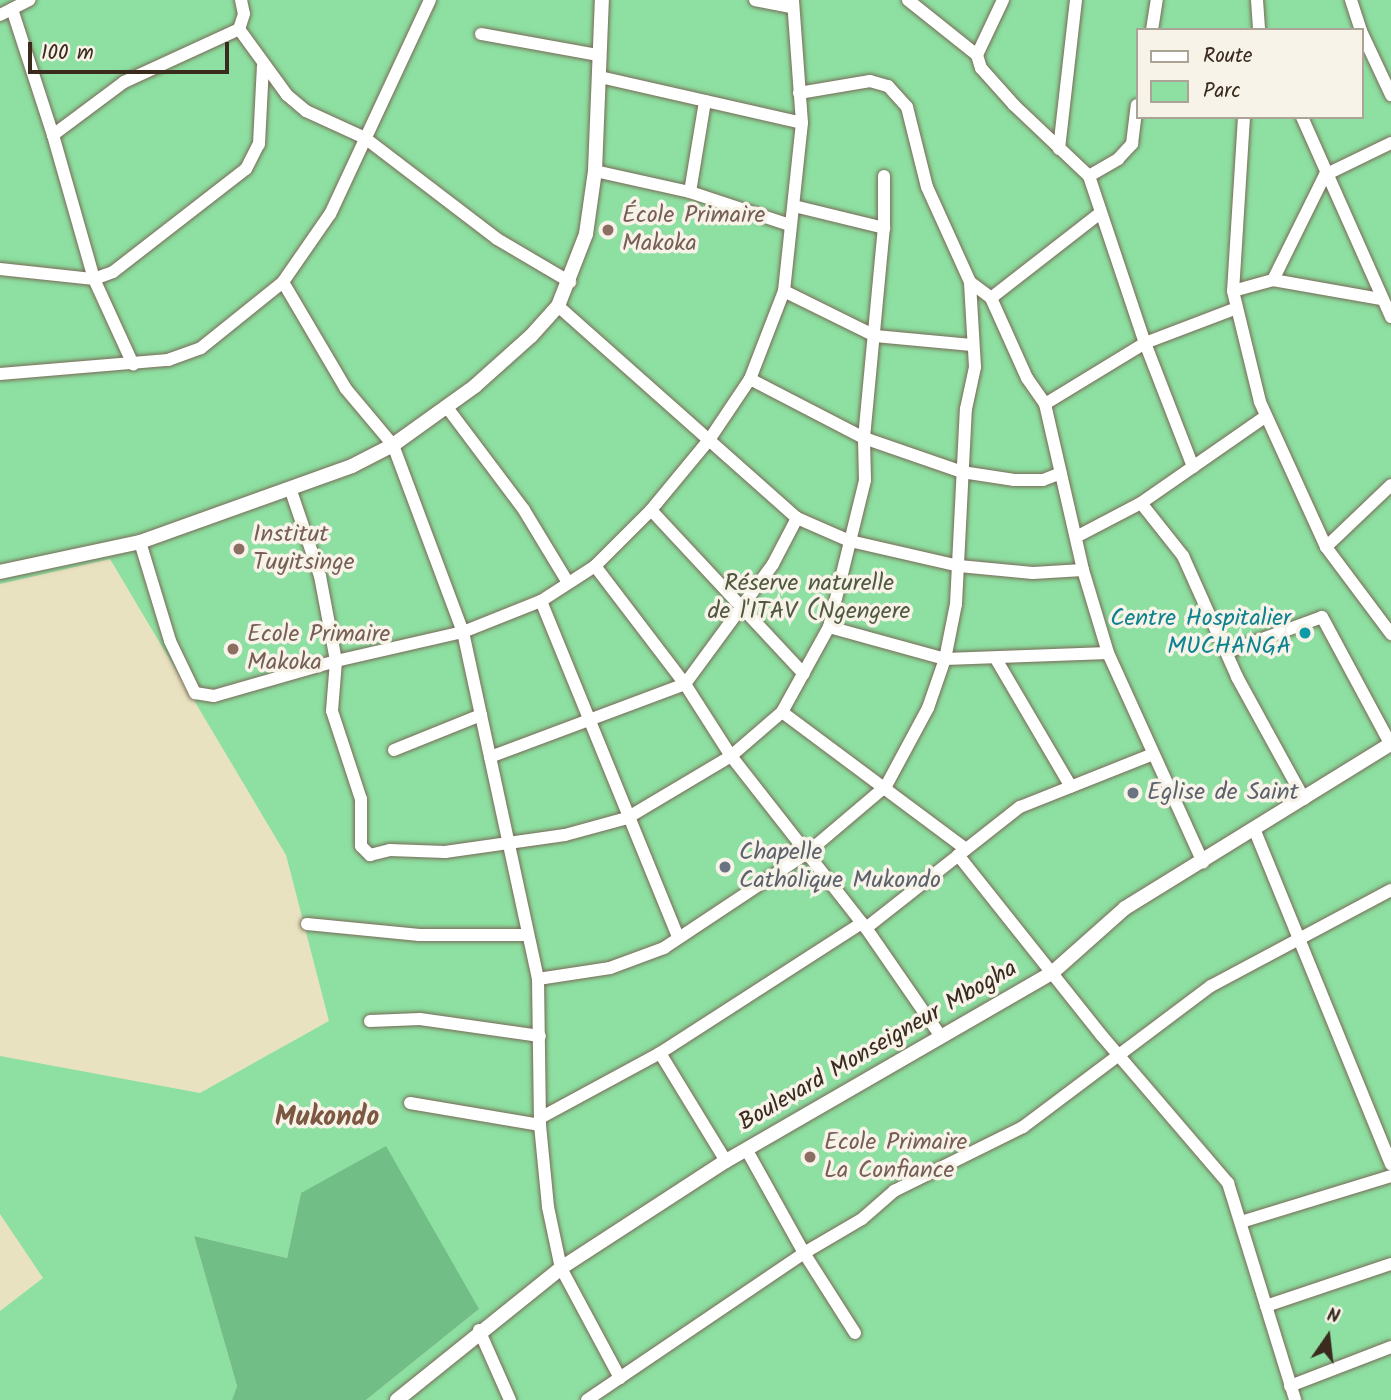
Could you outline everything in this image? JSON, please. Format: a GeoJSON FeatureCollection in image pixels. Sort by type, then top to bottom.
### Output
{"type":"FeatureCollection","features":[{"type":"Feature","properties":{"kind":"street"},"geometry":{"type":"LineString","coordinates":[[0,15],[29,0]]}},
{"type":"Feature","properties":{"kind":"street"},"geometry":{"type":"LineString","coordinates":[[53,135],[124,82],[239,29],[244,13],[241,0]]}},
{"type":"Feature","properties":{"kind":"street"},"geometry":{"type":"LineString","coordinates":[[0,374],[168,360],[201,348],[283,282],[330,214],[430,0]]}},
{"type":"Feature","properties":{"kind":"street"},"geometry":{"type":"LineString","coordinates":[[0,572],[140,542],[352,466],[393,445],[531,337],[558,306],[570,282],[586,234],[595,171],[601,0]]}},
{"type":"Feature","properties":{"kind":"street"},"geometry":{"type":"LineString","coordinates":[[140,542],[170,641],[195,692],[214,696],[336,660],[463,632],[541,601],[567,581],[595,566],[651,510],[709,440],[750,379],[784,291],[802,123],[792,4],[755,0]]}},
{"type":"Feature","properties":{"kind":"street"},"geometry":{"type":"LineString","coordinates":[[908,0],[977,55],[981,68],[1059,149],[1090,176],[1100,213],[1122,266],[1145,343],[1193,467]]}},
{"type":"Feature","properties":{"kind":"street"},"geometry":{"type":"LineString","coordinates":[[977,55],[1003,0]]}},
{"type":"Feature","properties":{"kind":"street"},"geometry":{"type":"LineString","coordinates":[[1059,149],[1076,0]]}},
{"type":"Feature","properties":{"kind":"street"},"geometry":{"type":"LineString","coordinates":[[1152,28],[1157,0]]}},
{"type":"Feature","properties":{"kind":"street"},"geometry":{"type":"LineString","coordinates":[[1257,0],[1259,28]]}},
{"type":"Feature","properties":{"kind":"street"},"geometry":{"type":"LineString","coordinates":[[1350,0],[1360,28]]}},
{"type":"Feature","properties":{"kind":"street"},"geometry":{"type":"LineString","coordinates":[[12,9],[53,135],[94,278],[133,364]]}},
{"type":"Feature","properties":{"kind":"street"},"geometry":{"type":"LineString","coordinates":[[239,29],[263,66],[306,111],[365,138],[497,239],[570,282]]}},
{"type":"Feature","properties":{"kind":"street"},"geometry":{"type":"LineString","coordinates":[[481,34],[598,55]]}},
{"type":"Feature","properties":{"kind":"street"},"geometry":{"type":"LineString","coordinates":[[1363,34],[1391,95]]}},
{"type":"Feature","properties":{"kind":"street"},"geometry":{"type":"LineString","coordinates":[[0,269],[94,278],[113,272],[246,169],[259,144],[263,66]]}},
{"type":"Feature","properties":{"kind":"street"},"geometry":{"type":"LineString","coordinates":[[600,77],[802,123]]}},
{"type":"Feature","properties":{"kind":"street"},"geometry":{"type":"LineString","coordinates":[[538,979],[639,959],[807,853],[886,786],[916,732],[945,659],[959,566],[966,409],[975,367],[970,282],[927,187],[916,130],[895,91],[870,82],[799,93]]}},
{"type":"Feature","properties":{"kind":"street"},"geometry":{"type":"LineString","coordinates":[[690,192],[705,101]]}},
{"type":"Feature","properties":{"kind":"street"},"geometry":{"type":"LineString","coordinates":[[1090,176],[1118,159],[1132,144],[1136,113]]}},
{"type":"Feature","properties":{"kind":"street"},"geometry":{"type":"LineString","coordinates":[[1244,119],[1233,291],[1266,416],[1326,547],[1391,634]]}},
{"type":"Feature","properties":{"kind":"street"},"geometry":{"type":"LineString","coordinates":[[1302,119],[1391,317]]}},
{"type":"Feature","properties":{"kind":"street"},"geometry":{"type":"LineString","coordinates":[[1273,280],[1325,175],[1391,143]]}},
{"type":"Feature","properties":{"kind":"street"},"geometry":{"type":"LineString","coordinates":[[595,171],[690,192],[790,225]]}},
{"type":"Feature","properties":{"kind":"street"},"geometry":{"type":"LineString","coordinates":[[290,488],[320,576],[336,660],[332,711],[361,799],[361,846],[370,855],[390,850],[445,852],[510,844],[604,828],[627,818],[731,756],[782,712],[829,627],[864,480],[864,438],[884,228],[884,176]]}},
{"type":"Feature","properties":{"kind":"street"},"geometry":{"type":"LineString","coordinates":[[794,206],[884,228]]}},
{"type":"Feature","properties":{"kind":"street"},"geometry":{"type":"LineString","coordinates":[[991,298],[1100,213]]}},
{"type":"Feature","properties":{"kind":"street"},"geometry":{"type":"LineString","coordinates":[[1233,291],[1273,280],[1381,299]]}},
{"type":"Feature","properties":{"kind":"street"},"geometry":{"type":"LineString","coordinates":[[283,282],[346,389],[393,445],[463,632],[510,844],[526,935],[538,979],[540,1121],[548,1207],[561,1268],[620,1378]]}},
{"type":"Feature","properties":{"kind":"street"},"geometry":{"type":"LineString","coordinates":[[970,282],[991,298],[1027,378],[1045,404],[1083,570],[1108,653],[1151,755],[1202,862]]}},
{"type":"Feature","properties":{"kind":"street"},"geometry":{"type":"LineString","coordinates":[[784,291],[875,336],[972,345]]}},
{"type":"Feature","properties":{"kind":"street"},"geometry":{"type":"LineString","coordinates":[[558,306],[797,518],[850,541],[959,566],[1033,572],[1083,570]]}},
{"type":"Feature","properties":{"kind":"street"},"geometry":{"type":"LineString","coordinates":[[1045,404],[1145,343],[1237,308]]}},
{"type":"Feature","properties":{"kind":"street"},"geometry":{"type":"LineString","coordinates":[[750,379],[864,438],[962,472],[1014,480],[1043,480],[1062,473]]}},
{"type":"Feature","properties":{"kind":"street"},"geometry":{"type":"LineString","coordinates":[[446,406],[524,510],[567,581]]}},
{"type":"Feature","properties":{"kind":"street"},"geometry":{"type":"LineString","coordinates":[[1076,537],[1141,503],[1266,416]]}},
{"type":"Feature","properties":{"kind":"street"},"geometry":{"type":"LineString","coordinates":[[1326,547],[1391,485]]}},
{"type":"Feature","properties":{"kind":"street"},"geometry":{"type":"LineString","coordinates":[[1141,503],[1183,556],[1227,652],[1304,799]]}},
{"type":"Feature","properties":{"kind":"street"},"geometry":{"type":"LineString","coordinates":[[651,510],[804,674]]}},
{"type":"Feature","properties":{"kind":"street"},"geometry":{"type":"LineString","coordinates":[[490,757],[593,722],[685,684],[742,607],[797,518]]}},
{"type":"Feature","properties":{"kind":"street"},"geometry":{"type":"LineString","coordinates":[[595,566],[685,684],[731,756],[864,925],[939,1034]]}},
{"type":"Feature","properties":{"kind":"street"},"geometry":{"type":"LineString","coordinates":[[541,601],[623,796],[627,818],[678,936]]}},
{"type":"Feature","properties":{"kind":"street"},"geometry":{"type":"LineString","coordinates":[[1227,652],[1322,617],[1391,745]]}},
{"type":"Feature","properties":{"kind":"street"},"geometry":{"type":"LineString","coordinates":[[829,627],[945,659],[1108,653]]}},
{"type":"Feature","properties":{"kind":"street"},"geometry":{"type":"LineString","coordinates":[[996,659],[1071,787]]}},
{"type":"Feature","properties":{"kind":"street"},"geometry":{"type":"LineString","coordinates":[[782,712],[886,786],[962,852],[1118,1053],[1219,1170],[1241,1222],[1295,1400]]}},
{"type":"Feature","properties":{"kind":"street"},"geometry":{"type":"LineString","coordinates":[[394,750],[481,715]]}},
{"type":"Feature","properties":{"kind":"street","name":"Boulevard Monseigneur Mbogha"},"geometry":{"type":"LineString","coordinates":[[397,1400],[479,1330],[561,1268],[726,1161],[939,1034],[1053,972],[1125,908],[1255,831],[1391,745]]}},
{"type":"Feature","properties":{"kind":"street"},"geometry":{"type":"LineString","coordinates":[[410,1103],[540,1121],[660,1053],[864,925],[1020,807],[1151,755]]}},
{"type":"Feature","properties":{"kind":"street"},"geometry":{"type":"LineString","coordinates":[[1255,831],[1391,1164]]}},
{"type":"Feature","properties":{"kind":"street"},"geometry":{"type":"LineString","coordinates":[[587,1400],[804,1253],[862,1219],[894,1191],[1023,1127],[1118,1053],[1211,986],[1391,890]]}},
{"type":"Feature","properties":{"kind":"street"},"geometry":{"type":"LineString","coordinates":[[307,924],[419,935],[526,935]]}},
{"type":"Feature","properties":{"kind":"street"},"geometry":{"type":"LineString","coordinates":[[370,1021],[420,1019],[540,1036]]}},
{"type":"Feature","properties":{"kind":"street"},"geometry":{"type":"LineString","coordinates":[[660,1053],[726,1161]]}},
{"type":"Feature","properties":{"kind":"street"},"geometry":{"type":"LineString","coordinates":[[746,1149],[804,1253],[855,1333]]}},
{"type":"Feature","properties":{"kind":"street"},"geometry":{"type":"LineString","coordinates":[[1241,1222],[1391,1176]]}},
{"type":"Feature","properties":{"kind":"street"},"geometry":{"type":"LineString","coordinates":[[1266,1306],[1391,1264]]}},
{"type":"Feature","properties":{"kind":"street"},"geometry":{"type":"LineString","coordinates":[[479,1330],[510,1400]]}},
{"type":"Feature","properties":{"kind":"street"},"geometry":{"type":"LineString","coordinates":[[1290,1386],[1391,1347]]}},
{"type":"Feature","properties":{"kind":"green space","name":"Réserve naturelle de l'ITAV (Ngengere"},"geometry":{"type":"Polygon","coordinates":[[[0,0],[1391,0],[1391,1400],[366,1400],[479,1309],[301,1193],[287,1258],[194,1236],[237,1386],[232,1400],[0,1400],[0,1311],[43,1278],[0,1214],[0,1056],[200,1093],[329,1021],[286,855],[110,559],[0,584],[0,0]]]}},
{"type":"Feature","properties":{"kind":"green space"},"geometry":{"type":"Polygon","coordinates":[[[386,1146],[479,1309],[366,1400],[232,1400],[237,1386],[194,1236],[287,1258],[301,1193],[386,1146]]]}},
{"type":"Feature","properties":{"kind":"place","name":"École Primaire Makoka"},"geometry":{"type":"Point","coordinates":[608,230]}},
{"type":"Feature","properties":{"kind":"place","name":"Institut Tuyitsinge"},"geometry":{"type":"Point","coordinates":[239,549]}},
{"type":"Feature","properties":{"kind":"place","name":"Centre Hospitalier MUCHANGA"},"geometry":{"type":"Point","coordinates":[1305,633]}},
{"type":"Feature","properties":{"kind":"place","name":"Ecole Primaire Makoka"},"geometry":{"type":"Point","coordinates":[233,649]}},
{"type":"Feature","properties":{"kind":"place","name":"Eglise de Saint"},"geometry":{"type":"Point","coordinates":[1133,793]}},
{"type":"Feature","properties":{"kind":"place","name":"Chapelle Catholique Mukondo"},"geometry":{"type":"Point","coordinates":[725,867]}},
{"type":"Feature","properties":{"kind":"place","name":"Ecole Primaire La Confiance"},"geometry":{"type":"Point","coordinates":[810,1157]}},
{"type":"Feature","properties":{"kind":"district","name":"Mukondo"},"geometry":{"type":"Point","coordinates":[327,1118]}}]}
